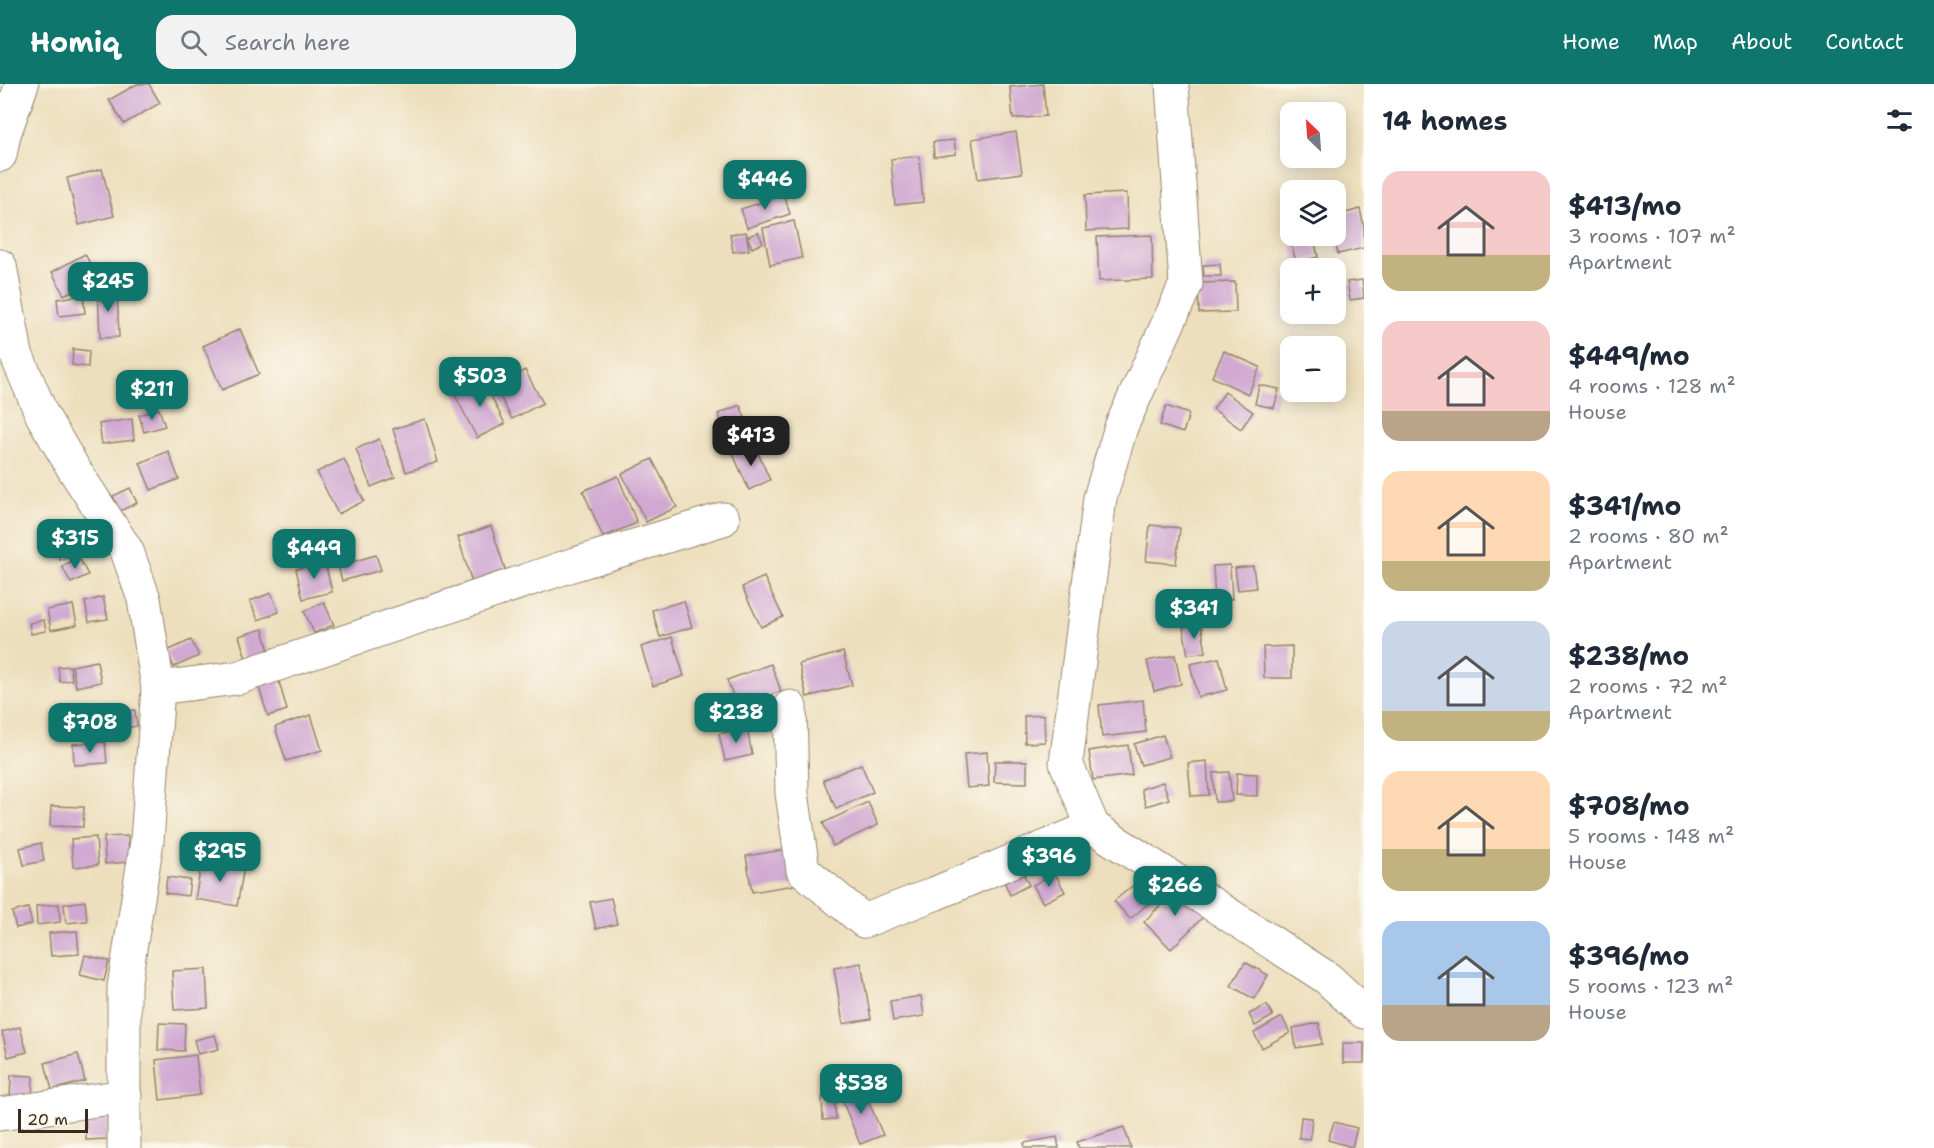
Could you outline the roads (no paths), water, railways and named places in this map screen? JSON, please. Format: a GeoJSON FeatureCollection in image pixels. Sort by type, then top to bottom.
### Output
{"type":"FeatureCollection","features":[{"type":"Feature","properties":{"kind":"street"},"geometry":{"type":"LineString","coordinates":[[0,155],[4,134],[22,84]]}},
{"type":"Feature","properties":{"kind":"street"},"geometry":{"type":"LineString","coordinates":[[1172,84],[1186,284],[1121,427],[1100,498],[1066,763],[1093,828],[1327,978],[1364,1012]]}},
{"type":"Feature","properties":{"kind":"street"},"geometry":{"type":"LineString","coordinates":[[0,266],[16,354],[42,415],[127,551],[144,599],[158,688],[147,841],[124,987],[124,1148]]}},
{"type":"Feature","properties":{"kind":"street"},"geometry":{"type":"LineString","coordinates":[[158,688],[237,678],[572,565],[723,519]]}},
{"type":"Feature","properties":{"kind":"street"},"geometry":{"type":"LineString","coordinates":[[790,707],[792,794],[803,870],[864,921],[1093,828]]}},
{"type":"Feature","properties":{"kind":"street"},"geometry":{"type":"LineString","coordinates":[[0,1114],[125,1096]]}}]}
